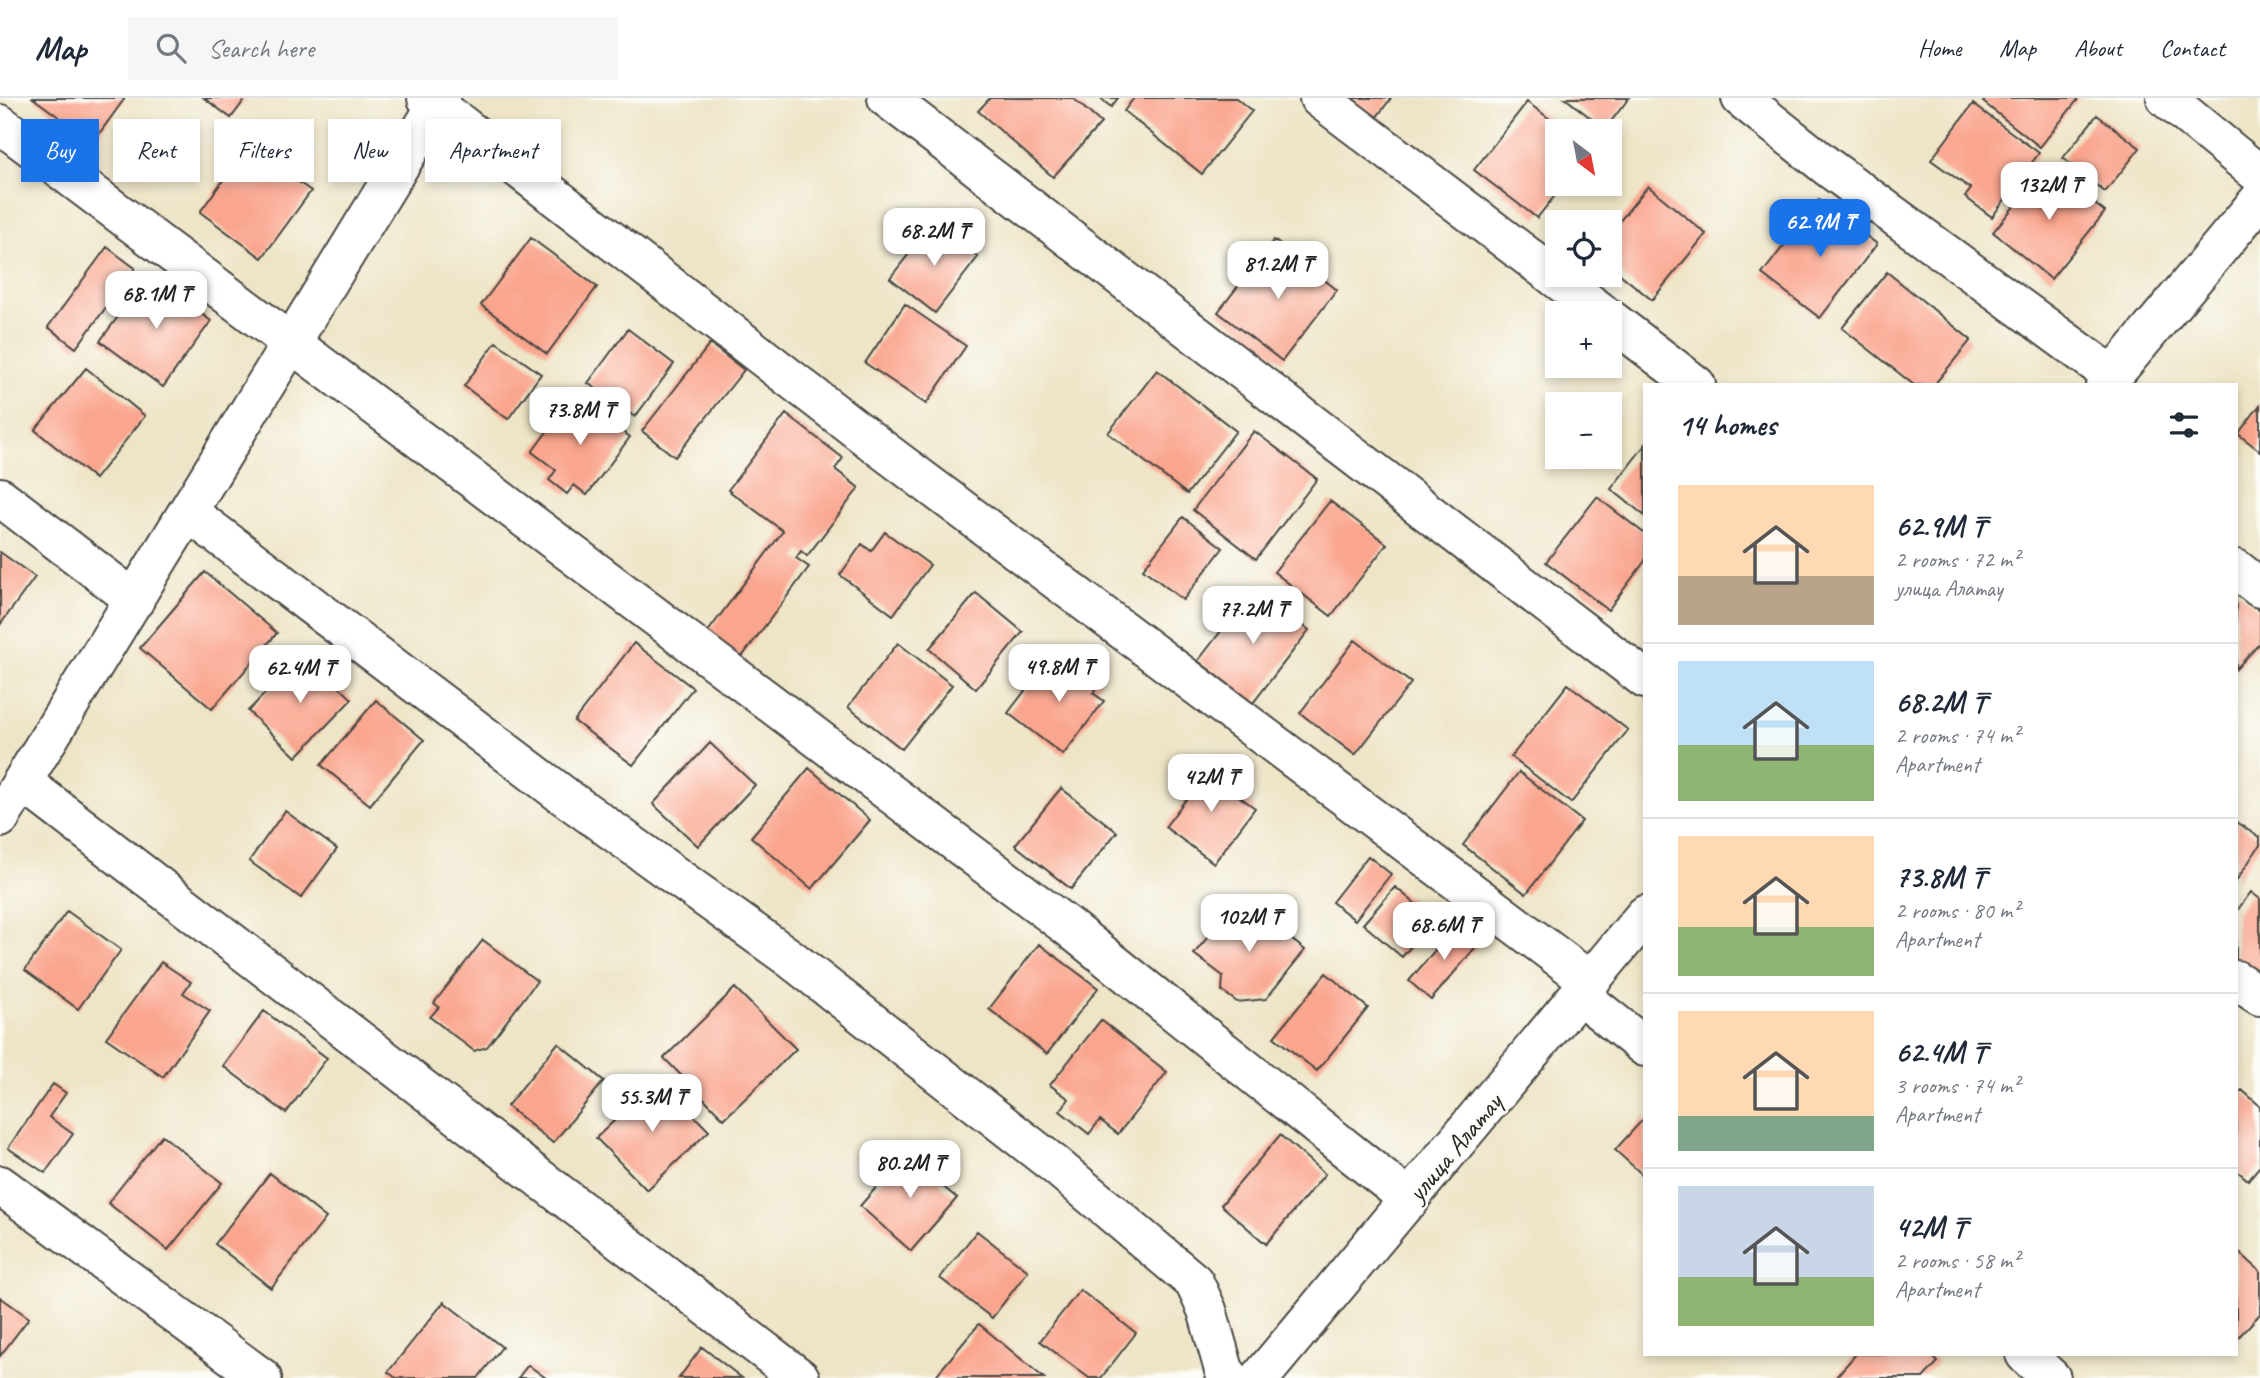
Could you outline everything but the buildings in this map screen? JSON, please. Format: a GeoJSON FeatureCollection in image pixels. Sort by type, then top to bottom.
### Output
{"type":"FeatureCollection","features":[{"type":"Feature","properties":{"kind":"street"},"geometry":{"type":"LineString","coordinates":[[887,98],[1643,677]]}},
{"type":"Feature","properties":{"kind":"street"},"geometry":{"type":"LineString","coordinates":[[1319,98],[1586,301]]}},
{"type":"Feature","properties":{"kind":"street"},"geometry":{"type":"LineString","coordinates":[[1741,98],[2109,381],[2260,200]]}},
{"type":"Feature","properties":{"kind":"street"},"geometry":{"type":"LineString","coordinates":[[2166,98],[2260,175]]}},
{"type":"Feature","properties":{"kind":"street"},"geometry":{"type":"LineString","coordinates":[[0,818],[24,783],[293,341],[435,101],[883,450],[1585,988],[1643,1045]]}},
{"type":"Feature","properties":{"kind":"street"},"geometry":{"type":"LineString","coordinates":[[0,124],[293,341],[1067,926],[1410,1200]]}},
{"type":"Feature","properties":{"kind":"street"},"geometry":{"type":"LineString","coordinates":[[1622,328],[1693,383]]}},
{"type":"Feature","properties":{"kind":"street"},"geometry":{"type":"LineString","coordinates":[[0,497],[135,600]]}},
{"type":"Feature","properties":{"kind":"street"},"geometry":{"type":"LineString","coordinates":[[188,512],[564,796],[791,959],[1055,1165],[1194,1282],[1230,1378]]}},
{"type":"Feature","properties":{"kind":"street"},"geometry":{"type":"LineString","coordinates":[[2238,571],[2260,588]]}},
{"type":"Feature","properties":{"kind":"street"},"geometry":{"type":"LineString","coordinates":[[24,783],[800,1378]]}},
{"type":"Feature","properties":{"kind":"street","name":"улица Алатау"},"geometry":{"type":"LineString","coordinates":[[1260,1378],[1643,917]]}},
{"type":"Feature","properties":{"kind":"street"},"geometry":{"type":"LineString","coordinates":[[2238,982],[2260,996]]}},
{"type":"Feature","properties":{"kind":"street"},"geometry":{"type":"LineString","coordinates":[[0,1185],[262,1378]]}},
{"type":"Feature","properties":{"kind":"street"},"geometry":{"type":"LineString","coordinates":[[2027,1356],[2051,1378]]}}]}
